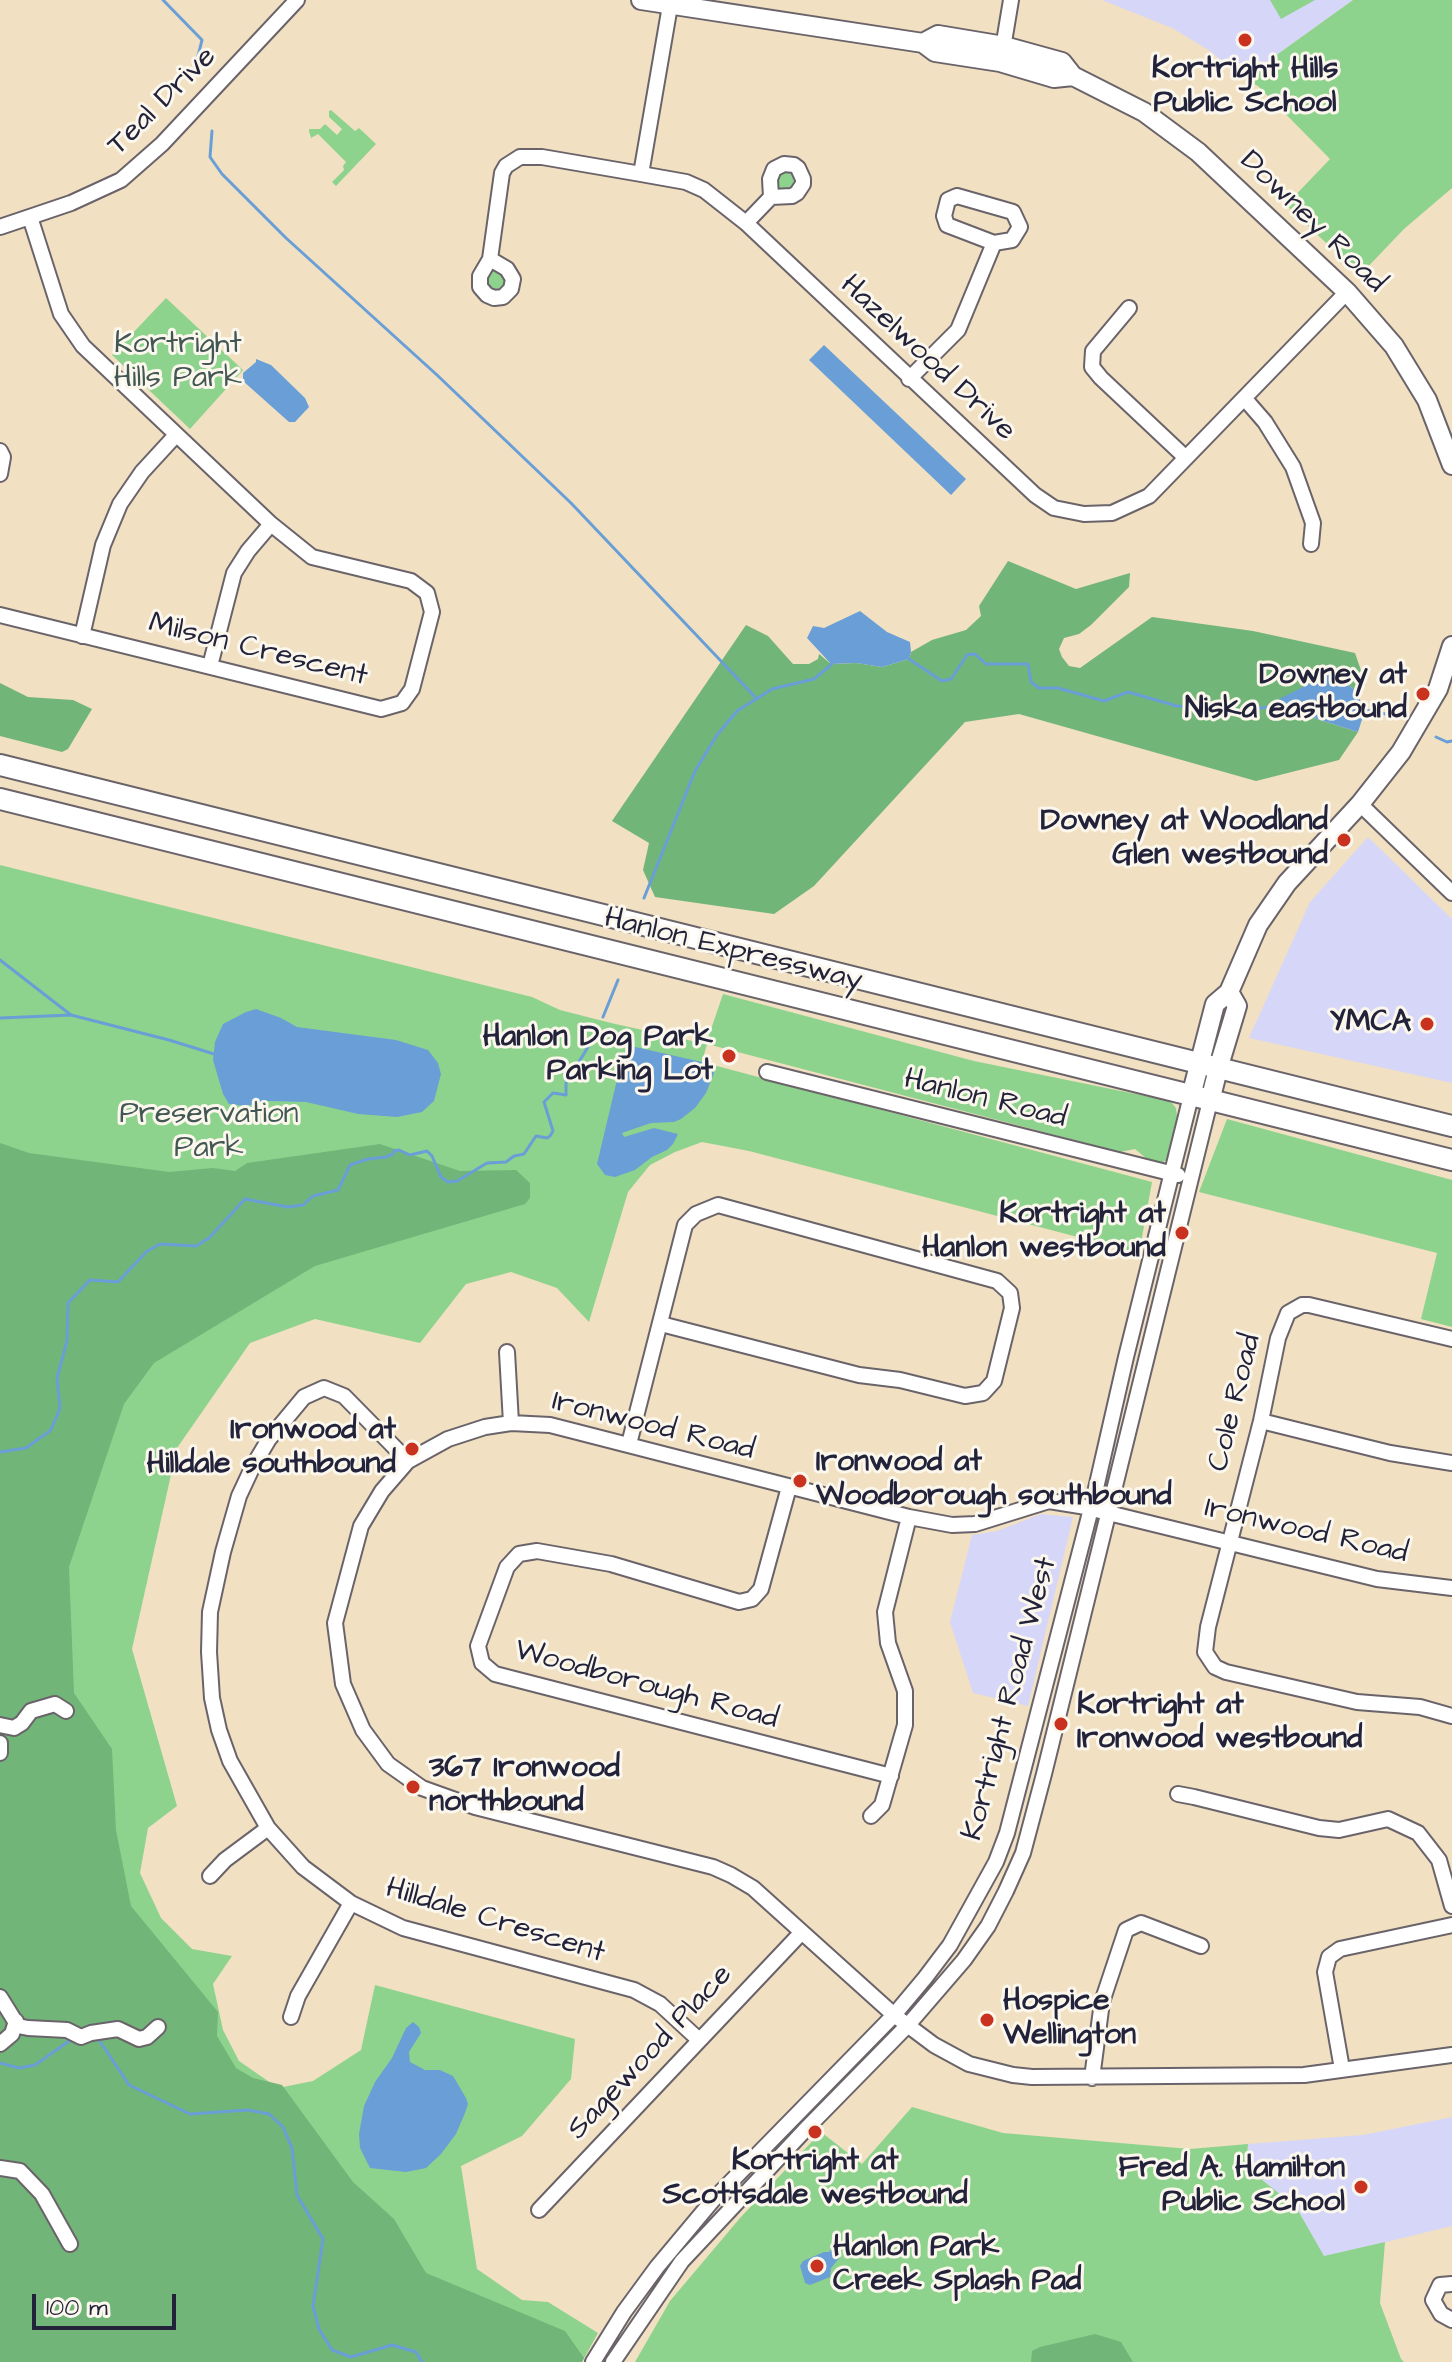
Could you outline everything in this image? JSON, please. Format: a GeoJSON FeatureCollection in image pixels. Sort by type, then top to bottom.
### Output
{"type":"FeatureCollection","features":[{"type":"Feature","properties":{"kind":"highway","name":"Hanlon Expressway"},"geometry":{"type":"LineString","coordinates":[[0,765],[1452,1126]]}},
{"type":"Feature","properties":{"kind":"highway","name":"Hanlon Expressway"},"geometry":{"type":"LineString","coordinates":[[0,799],[1452,1160]]}},
{"type":"Feature","properties":{"kind":"main road","name":"Downey Road"},"geometry":{"type":"LineString","coordinates":[[641,0],[923,43],[938,35],[1002,54],[1062,62],[1073,76],[1144,112],[1198,152],[1347,292],[1394,346],[1427,400],[1452,465]]}},
{"type":"Feature","properties":{"kind":"main road"},"geometry":{"type":"LineString","coordinates":[[1208,1066],[1215,1004],[1229,992],[1258,925],[1280,894],[1360,804],[1401,752],[1438,689],[1452,646]]}},
{"type":"Feature","properties":{"kind":"main road","name":"Kortright Road West"},"geometry":{"type":"LineString","coordinates":[[1201,1098],[1208,1066]]}},
{"type":"Feature","properties":{"kind":"street","name":"Teal Drive"},"geometry":{"type":"LineString","coordinates":[[0,227],[109,188],[139,166],[297,0]]}},
{"type":"Feature","properties":{"kind":"street"},"geometry":{"type":"LineString","coordinates":[[1002,54],[1011,0]]}},
{"type":"Feature","properties":{"kind":"street"},"geometry":{"type":"LineString","coordinates":[[641,174],[671,3]]}},
{"type":"Feature","properties":{"kind":"street","name":"Hazelwood Drive"},"geometry":{"type":"LineString","coordinates":[[490,259],[502,173],[512,160],[542,157],[686,182],[704,190],[746,223],[1035,495],[1054,508],[1084,514],[1112,513],[1149,496],[1347,292]]}},
{"type":"Feature","properties":{"kind":"street"},"geometry":{"type":"LineString","coordinates":[[957,196],[1013,212],[1020,227],[1012,240],[994,243],[947,225],[944,216],[948,200],[957,196]]}},
{"type":"Feature","properties":{"kind":"street"},"geometry":{"type":"LineString","coordinates":[[746,223],[771,197]]}},
{"type":"Feature","properties":{"kind":"street","name":"Milson Crescent"},"geometry":{"type":"LineString","coordinates":[[0,615],[381,709],[402,703],[412,689],[432,612],[427,593],[411,581],[312,557],[271,524],[83,346],[61,314],[30,217]]}},
{"type":"Feature","properties":{"kind":"street"},"geometry":{"type":"LineString","coordinates":[[909,379],[958,330],[994,243]]}},
{"type":"Feature","properties":{"kind":"street"},"geometry":{"type":"LineString","coordinates":[[1129,308],[1093,351],[1092,367],[1186,458]]}},
{"type":"Feature","properties":{"kind":"street"},"geometry":{"type":"LineString","coordinates":[[1245,399],[1265,422],[1293,467],[1313,523],[1311,544]]}},
{"type":"Feature","properties":{"kind":"street"},"geometry":{"type":"LineString","coordinates":[[82,636],[103,545],[120,504],[142,472],[176,435]]}},
{"type":"Feature","properties":{"kind":"street"},"geometry":{"type":"LineString","coordinates":[[0,451],[3,457],[0,474]]}},
{"type":"Feature","properties":{"kind":"street"},"geometry":{"type":"LineString","coordinates":[[210,666],[234,573],[271,524]]}},
{"type":"Feature","properties":{"kind":"street"},"geometry":{"type":"LineString","coordinates":[[1360,804],[1452,893]]}},
{"type":"Feature","properties":{"kind":"street","name":"Hanlon Road"},"geometry":{"type":"LineString","coordinates":[[767,1072],[1190,1178]]}},
{"type":"Feature","properties":{"kind":"street","name":"Kortright Road West"},"geometry":{"type":"LineString","coordinates":[[593,2362],[657,2267],[713,2200],[894,2015],[950,1945],[996,1862],[1007,1833],[1091,1508],[1171,1173],[1201,1098]]}},
{"type":"Feature","properties":{"kind":"street","name":"Kortright Road West"},"geometry":{"type":"LineString","coordinates":[[613,2362],[682,2261],[908,2025],[964,1960],[988,1926],[1006,1891],[1023,1853],[1109,1513],[1190,1178],[1201,1098]]}},
{"type":"Feature","properties":{"kind":"street"},"geometry":{"type":"LineString","coordinates":[[629,1444],[685,1225],[696,1214],[718,1205],[997,1281],[1010,1293],[1012,1308],[994,1381],[983,1393],[965,1396],[900,1380],[859,1375],[661,1324]]}},
{"type":"Feature","properties":{"kind":"street","name":"Cole Road"},"geometry":{"type":"LineString","coordinates":[[1452,1339],[1309,1305],[1302,1305],[1288,1313],[1278,1338],[1261,1421],[1228,1542],[1205,1643],[1205,1652],[1215,1667],[1226,1672],[1340,1699],[1420,1707],[1452,1716]]}},
{"type":"Feature","properties":{"kind":"street"},"geometry":{"type":"LineString","coordinates":[[507,1352],[511,1423]]}},
{"type":"Feature","properties":{"kind":"street","name":"Hilldale Crescent"},"geometry":{"type":"LineString","coordinates":[[408,1461],[344,1396],[324,1388],[304,1397],[269,1439],[239,1496],[210,1612],[212,1698],[230,1761],[268,1828],[303,1867],[351,1903],[403,1928],[634,1990],[660,2004],[698,2039]]}},
{"type":"Feature","properties":{"kind":"street"},"geometry":{"type":"LineString","coordinates":[[1261,1421],[1372,1449],[1452,1463]]}},
{"type":"Feature","properties":{"kind":"street","name":"Ironwood Road"},"geometry":{"type":"LineString","coordinates":[[1452,1588],[1377,1579],[1091,1508],[1049,1501],[975,1524],[952,1525],[909,1517],[550,1425],[511,1423],[485,1427],[448,1439],[408,1461],[382,1491],[361,1526],[335,1623],[343,1684],[363,1730],[388,1764],[422,1788],[475,1807],[713,1867],[753,1888],[894,2015],[934,2045],[969,2064],[1013,2075],[1092,2078],[1304,2075],[1452,2055]]}},
{"type":"Feature","properties":{"kind":"street","name":"Woodborough Road"},"geometry":{"type":"LineString","coordinates":[[789,1487],[761,1589],[752,1599],[739,1602],[611,1564],[537,1551],[519,1554],[507,1567],[478,1646],[482,1663],[495,1674],[891,1776]]}},
{"type":"Feature","properties":{"kind":"street"},"geometry":{"type":"LineString","coordinates":[[871,1816],[882,1805],[905,1725],[905,1691],[888,1643],[885,1612],[909,1517]]}},
{"type":"Feature","properties":{"kind":"street"},"geometry":{"type":"LineString","coordinates":[[0,1753],[1,1733],[22,1723],[31,1711],[55,1704],[66,1711]]}},
{"type":"Feature","properties":{"kind":"street"},"geometry":{"type":"LineString","coordinates":[[1178,1794],[1319,1828],[1339,1830],[1388,1819],[1418,1833],[1439,1860],[1452,1906]]}},
{"type":"Feature","properties":{"kind":"street"},"geometry":{"type":"LineString","coordinates":[[210,1876],[225,1860],[268,1828]]}},
{"type":"Feature","properties":{"kind":"street"},"geometry":{"type":"LineString","coordinates":[[291,2017],[298,1996],[351,1903]]}},
{"type":"Feature","properties":{"kind":"street"},"geometry":{"type":"LineString","coordinates":[[1092,2078],[1102,2002],[1126,1930],[1141,1923],[1201,1946]]}},
{"type":"Feature","properties":{"kind":"street"},"geometry":{"type":"LineString","coordinates":[[1342,2069],[1325,1972],[1329,1957],[1340,1949],[1452,1925]]}},
{"type":"Feature","properties":{"kind":"street","name":"Sagewood Place"},"geometry":{"type":"LineString","coordinates":[[539,2210],[802,1932]]}},
{"type":"Feature","properties":{"kind":"street"},"geometry":{"type":"LineString","coordinates":[[0,1997],[18,2026],[28,2028],[67,2030],[81,2037],[118,2029],[139,2039],[147,2037],[158,2027]]}},
{"type":"Feature","properties":{"kind":"street"},"geometry":{"type":"LineString","coordinates":[[0,2044],[12,2034],[16,2021]]}},
{"type":"Feature","properties":{"kind":"street"},"geometry":{"type":"LineString","coordinates":[[0,2168],[20,2171],[42,2194],[70,2244]]}},
{"type":"Feature","properties":{"kind":"street"},"geometry":{"type":"LineString","coordinates":[[1452,2284],[1440,2285],[1433,2300],[1441,2314],[1452,2320]]}},
{"type":"Feature","properties":{"kind":"shaded area","name":"Kortright Hills Public School"},"geometry":{"type":"Polygon","coordinates":[[[1102,0],[1353,0],[1243,79],[1210,51],[1172,28],[1102,0]]]}},
{"type":"Feature","properties":{"kind":"shaded area"},"geometry":{"type":"Polygon","coordinates":[[[1368,837],[1452,919],[1452,1083],[1249,1038],[1310,902],[1368,837]]]}},
{"type":"Feature","properties":{"kind":"shaded area"},"geometry":{"type":"Polygon","coordinates":[[[1041,1514],[1073,1517],[1028,1706],[973,1693],[950,1622],[972,1535],[997,1531],[1041,1514]]]}},
{"type":"Feature","properties":{"kind":"shaded area","name":"Fred A. Hamilton Public School"},"geometry":{"type":"Polygon","coordinates":[[[1452,2117],[1452,2226],[1324,2257],[1296,2207],[1246,2167],[1248,2144],[1363,2135],[1452,2117]]]}},
{"type":"Feature","properties":{"kind":"green space"},"geometry":{"type":"Polygon","coordinates":[[[1270,0],[1315,0],[1281,19],[1270,0]]]}},
{"type":"Feature","properties":{"kind":"green space"},"geometry":{"type":"Polygon","coordinates":[[[1353,0],[1452,0],[1452,188],[1404,229],[1360,275],[1286,205],[1330,159],[1258,86],[1243,79],[1353,0]]]}},
{"type":"Feature","properties":{"kind":"green space"},"geometry":{"type":"Polygon","coordinates":[[[331,110],[355,131],[359,128],[376,144],[336,186],[332,182],[344,170],[346,162],[318,134],[311,138],[309,131],[320,129],[325,124],[337,135],[342,129],[329,117],[331,110]]]}},
{"type":"Feature","properties":{"kind":"green space"},"geometry":{"type":"Polygon","coordinates":[[[786,171],[793,174],[796,181],[793,188],[786,191],[779,188],[776,181],[779,174],[786,171]]]}},
{"type":"Feature","properties":{"kind":"green space"},"geometry":{"type":"Polygon","coordinates":[[[492,267],[501,272],[506,281],[499,291],[493,291],[486,284],[492,267]]]}},
{"type":"Feature","properties":{"kind":"green space","name":"Kortright Hills Park"},"geometry":{"type":"Polygon","coordinates":[[[166,298],[243,370],[190,429],[112,355],[166,298]]]}},
{"type":"Feature","properties":{"kind":"green space"},"geometry":{"type":"Polygon","coordinates":[[[1008,561],[1076,589],[1130,573],[1129,587],[1091,625],[1079,634],[1064,638],[1059,649],[1069,666],[1080,668],[1152,617],[1253,631],[1355,653],[1366,685],[1355,690],[1331,673],[1279,707],[1358,732],[1339,760],[1256,781],[1019,714],[965,722],[814,886],[774,914],[655,897],[643,870],[649,843],[612,821],[746,625],[768,636],[793,664],[809,664],[818,659],[819,654],[831,664],[856,663],[882,667],[909,659],[911,652],[932,640],[966,630],[981,616],[979,606],[1008,561]]]}},
{"type":"Feature","properties":{"kind":"green space"},"geometry":{"type":"Polygon","coordinates":[[[0,683],[28,697],[73,700],[92,709],[68,749],[62,752],[0,736],[0,683]]]}},
{"type":"Feature","properties":{"kind":"green space","name":"Preservation Park"},"geometry":{"type":"Polygon","coordinates":[[[0,865],[532,997],[560,1010],[611,1023],[706,1044],[723,994],[974,1061],[1170,1101],[1176,1108],[1169,1158],[1162,1163],[1147,1159],[1135,1149],[1120,1152],[707,1044],[702,1062],[1152,1182],[1138,1259],[1135,1252],[749,1151],[702,1142],[650,1165],[628,1192],[589,1322],[557,1288],[511,1272],[466,1284],[420,1343],[315,1319],[250,1343],[177,1448],[132,1649],[177,1806],[148,1828],[140,1873],[161,1918],[192,1949],[232,1956],[213,1984],[223,2030],[239,2061],[278,2088],[313,2081],[361,2050],[375,1985],[575,2039],[571,2079],[522,2136],[461,2166],[477,2269],[522,2300],[548,2302],[598,2333],[582,2362],[0,2362],[0,865]]]}},
{"type":"Feature","properties":{"kind":"green space"},"geometry":{"type":"Polygon","coordinates":[[[1227,1119],[1452,1180],[1452,1327],[1421,1319],[1437,1253],[1199,1192],[1227,1119]]]}},
{"type":"Feature","properties":{"kind":"green space"},"geometry":{"type":"Polygon","coordinates":[[[0,1143],[29,1153],[169,1172],[213,1168],[235,1171],[247,1163],[380,1144],[460,1171],[516,1170],[530,1183],[530,1198],[525,1204],[315,1266],[154,1363],[124,1404],[69,1567],[74,1693],[112,1749],[116,1830],[131,1906],[218,2012],[217,2036],[236,2068],[253,2078],[282,2085],[353,2182],[394,2219],[426,2273],[565,2331],[584,2358],[582,2362],[0,2362],[0,1143]]]}},
{"type":"Feature","properties":{"kind":"green space"},"geometry":{"type":"Polygon","coordinates":[[[912,2107],[1003,2133],[1190,2149],[1248,2144],[1246,2167],[1296,2207],[1324,2256],[1385,2242],[1380,2303],[1404,2362],[635,2362],[670,2301],[740,2218],[821,2132],[862,2164],[912,2107]]]}},
{"type":"Feature","properties":{"kind":"green space"},"geometry":{"type":"Polygon","coordinates":[[[1095,2334],[1121,2342],[1133,2362],[1031,2362],[1032,2351],[1040,2347],[1095,2334]]]}},
{"type":"Feature","properties":{"kind":"water"},"geometry":{"type":"Polygon","coordinates":[[[824,345],[966,479],[951,495],[809,360],[824,345]]]}},
{"type":"Feature","properties":{"kind":"water"},"geometry":{"type":"Polygon","coordinates":[[[256,359],[271,365],[305,398],[309,407],[295,422],[289,422],[243,381],[243,373],[256,359]]]}},
{"type":"Feature","properties":{"kind":"water"},"geometry":{"type":"Polygon","coordinates":[[[860,611],[887,632],[910,642],[909,659],[882,667],[856,663],[831,664],[807,638],[813,626],[824,628],[860,611]]]}},
{"type":"Feature","properties":{"kind":"water"},"geometry":{"type":"Polygon","coordinates":[[[1331,673],[1355,690],[1365,710],[1358,732],[1279,707],[1277,700],[1331,673]]]}},
{"type":"Feature","properties":{"kind":"water"},"geometry":{"type":"Polygon","coordinates":[[[256,1009],[297,1027],[396,1040],[428,1050],[438,1063],[441,1074],[434,1101],[422,1112],[397,1117],[358,1114],[306,1102],[270,1101],[246,1106],[229,1104],[213,1060],[215,1042],[223,1024],[256,1009]]]}},
{"type":"Feature","properties":{"kind":"water"},"geometry":{"type":"Polygon","coordinates":[[[631,1046],[702,1062],[714,1073],[706,1093],[695,1108],[681,1119],[651,1123],[622,1133],[624,1137],[654,1128],[678,1134],[667,1150],[635,1170],[615,1177],[605,1175],[597,1164],[625,1050],[631,1046]]]}},
{"type":"Feature","properties":{"kind":"water"},"geometry":{"type":"Polygon","coordinates":[[[413,2022],[421,2033],[409,2052],[410,2062],[425,2070],[440,2070],[453,2076],[468,2104],[456,2134],[426,2168],[406,2172],[370,2168],[360,2148],[364,2106],[406,2028],[413,2022]]]}},
{"type":"Feature","properties":{"kind":"water","name":"Hanlon Park Creek Splash Pad"},"geometry":{"type":"Polygon","coordinates":[[[833,2248],[840,2251],[841,2256],[831,2268],[830,2277],[810,2285],[805,2283],[800,2266],[803,2261],[833,2248]]]}},
{"type":"Feature","properties":{"kind":"waterway"},"geometry":{"type":"LineString","coordinates":[[163,0],[202,40],[198,56]]}},
{"type":"Feature","properties":{"kind":"waterway"},"geometry":{"type":"LineString","coordinates":[[212,131],[210,157],[222,174],[286,238],[437,375],[571,503],[757,699]]}},
{"type":"Feature","properties":{"kind":"waterway"},"geometry":{"type":"LineString","coordinates":[[906,657],[942,681],[951,679],[967,655],[975,654],[986,664],[1028,664],[1031,682],[1039,688],[1058,688],[1104,701],[1128,692],[1177,706],[1226,711],[1282,706]]}},
{"type":"Feature","properties":{"kind":"waterway"},"geometry":{"type":"LineString","coordinates":[[644,898],[695,771],[717,735],[737,711],[772,689],[814,679],[832,664]]}},
{"type":"Feature","properties":{"kind":"waterway"},"geometry":{"type":"LineString","coordinates":[[1365,710],[1396,716]]}},
{"type":"Feature","properties":{"kind":"waterway"},"geometry":{"type":"LineString","coordinates":[[1436,737],[1452,741]]}},
{"type":"Feature","properties":{"kind":"waterway"},"geometry":{"type":"LineString","coordinates":[[0,960],[71,1015]]}},
{"type":"Feature","properties":{"kind":"waterway"},"geometry":{"type":"LineString","coordinates":[[603,1017],[618,980]]}},
{"type":"Feature","properties":{"kind":"waterway"},"geometry":{"type":"LineString","coordinates":[[0,1018],[71,1015],[214,1054]]}},
{"type":"Feature","properties":{"kind":"waterway"},"geometry":{"type":"LineString","coordinates":[[0,1452],[26,1448],[51,1430],[60,1408],[57,1378],[67,1341],[68,1303],[90,1280],[118,1282],[146,1252],[160,1244],[196,1246],[209,1238],[245,1199],[288,1207],[303,1205],[313,1196],[338,1190],[350,1165],[386,1157],[394,1151],[410,1155],[427,1151],[441,1177],[448,1182],[457,1181],[487,1163],[506,1162],[524,1154],[536,1136],[550,1136],[553,1131],[544,1102],[553,1093],[566,1095],[566,1083],[596,1034]]}},
{"type":"Feature","properties":{"kind":"waterway"},"geometry":{"type":"LineString","coordinates":[[87,2040],[99,2040],[129,2085],[190,2114],[248,2110],[269,2114],[283,2127],[292,2148],[297,2195],[323,2239],[313,2306],[319,2329],[332,2350],[351,2357],[392,2345],[416,2352],[422,2362]]}},
{"type":"Feature","properties":{"kind":"waterway"},"geometry":{"type":"LineString","coordinates":[[0,2063],[19,2068],[35,2065],[69,2041],[76,2041]]}},
{"type":"Feature","properties":{"kind":"place","name":"Kortright Hills Public School"},"geometry":{"type":"Point","coordinates":[1245,40]}},
{"type":"Feature","properties":{"kind":"place","name":"Downey at Niska eastbound"},"geometry":{"type":"Point","coordinates":[1423,694]}},
{"type":"Feature","properties":{"kind":"place","name":"Downey at Woodland Glen westbound"},"geometry":{"type":"Point","coordinates":[1344,840]}},
{"type":"Feature","properties":{"kind":"place","name":"YMCA"},"geometry":{"type":"Point","coordinates":[1427,1024]}},
{"type":"Feature","properties":{"kind":"place","name":"Hanlon Dog Park Parking Lot"},"geometry":{"type":"Point","coordinates":[729,1056]}},
{"type":"Feature","properties":{"kind":"place","name":"Kortright at Hanlon westbound"},"geometry":{"type":"Point","coordinates":[1182,1233]}},
{"type":"Feature","properties":{"kind":"place","name":"Ironwood at Hilldale southbound"},"geometry":{"type":"Point","coordinates":[412,1449]}},
{"type":"Feature","properties":{"kind":"place","name":"Ironwood at Woodborough southbound"},"geometry":{"type":"Point","coordinates":[800,1481]}},
{"type":"Feature","properties":{"kind":"place","name":"Kortright at Ironwood westbound"},"geometry":{"type":"Point","coordinates":[1061,1724]}},
{"type":"Feature","properties":{"kind":"place","name":"367 Ironwood northbound"},"geometry":{"type":"Point","coordinates":[413,1787]}},
{"type":"Feature","properties":{"kind":"place","name":"Hospice Wellington"},"geometry":{"type":"Point","coordinates":[987,2020]}},
{"type":"Feature","properties":{"kind":"place","name":"Kortright at Scottsdale westbound"},"geometry":{"type":"Point","coordinates":[815,2132]}},
{"type":"Feature","properties":{"kind":"place","name":"Fred A. Hamilton Public School"},"geometry":{"type":"Point","coordinates":[1361,2187]}},
{"type":"Feature","properties":{"kind":"place","name":"Hanlon Park Creek Splash Pad"},"geometry":{"type":"Point","coordinates":[817,2266]}}]}
